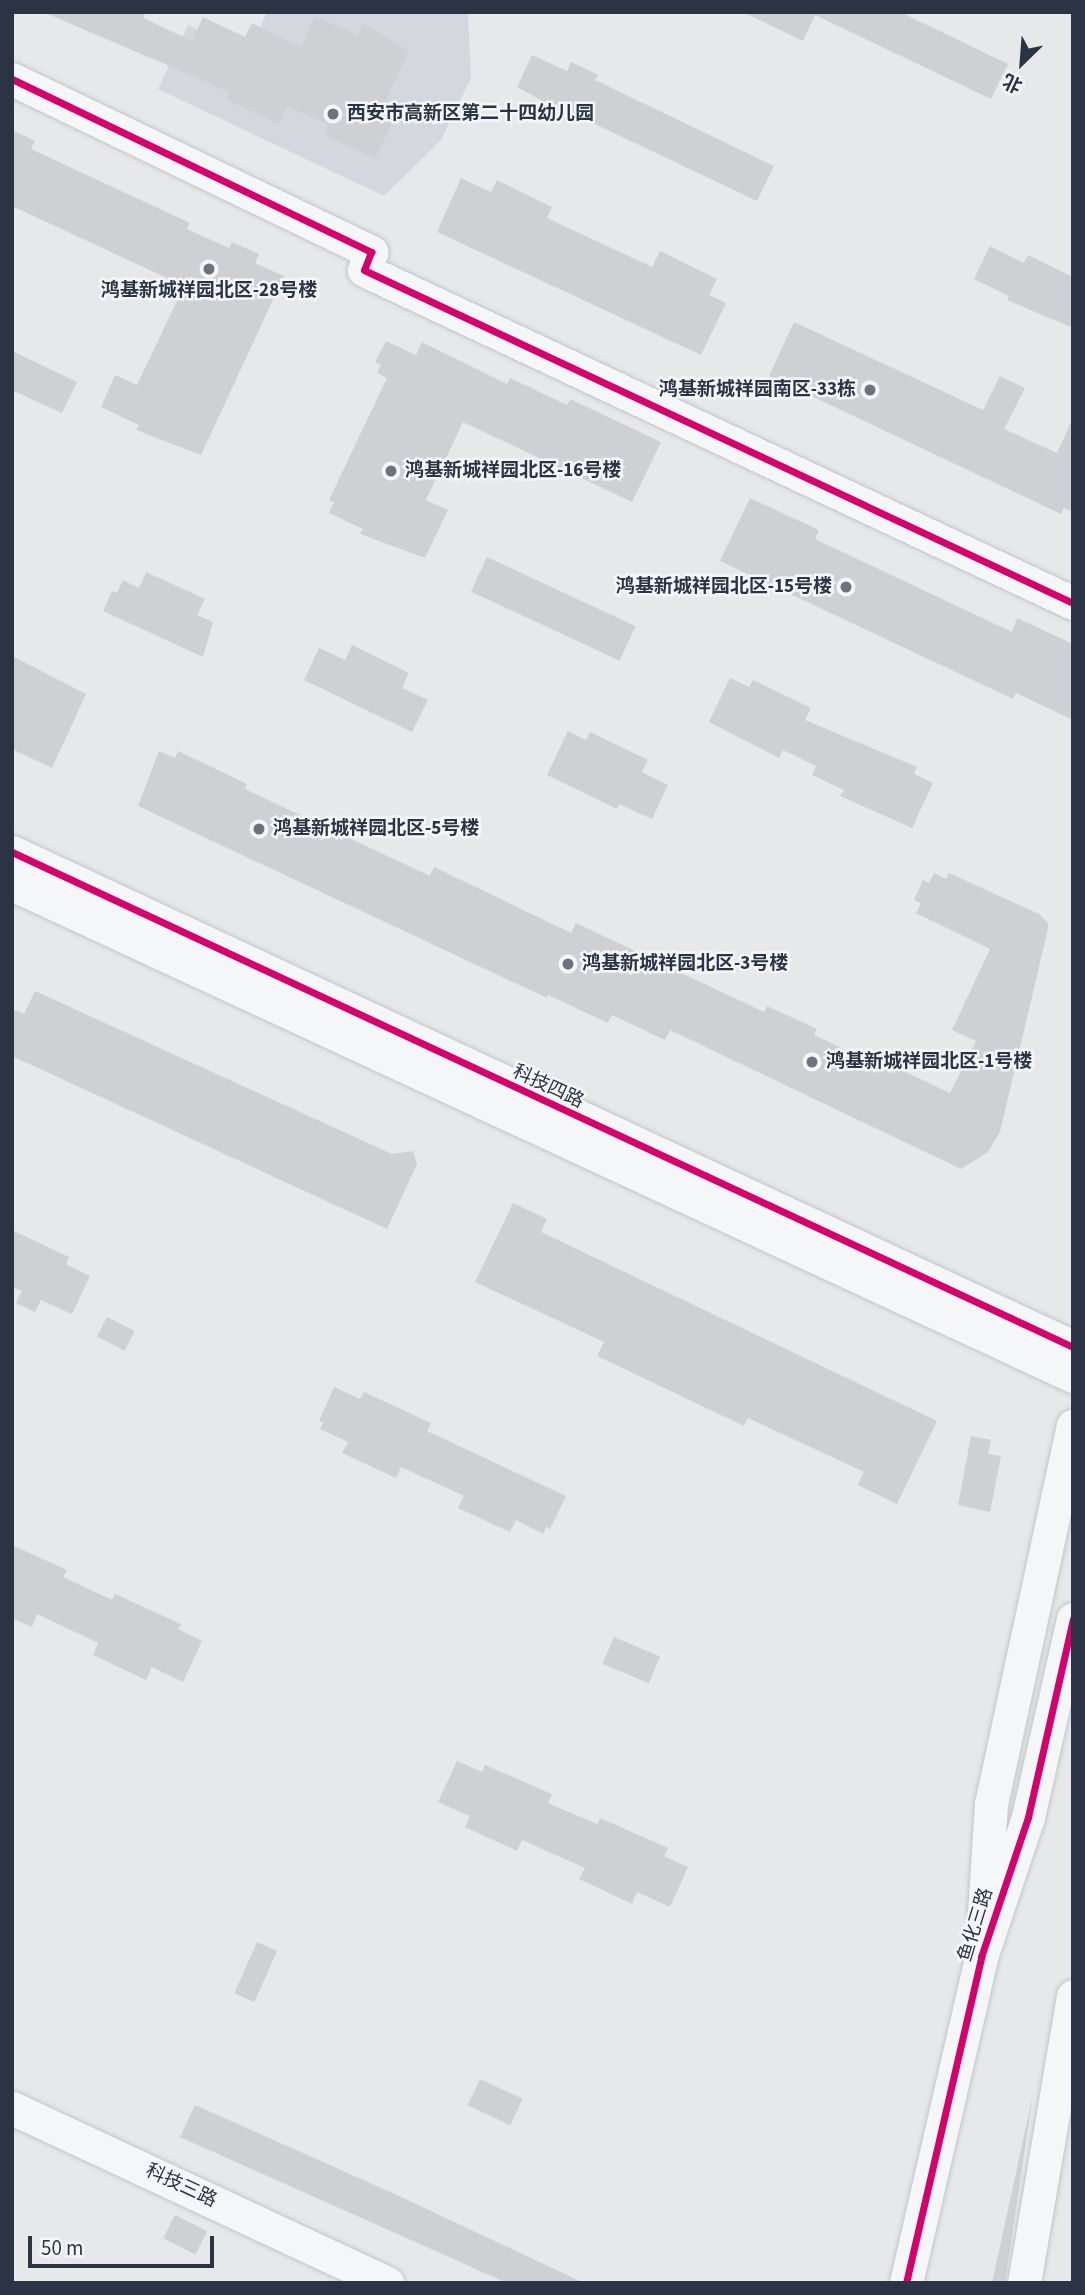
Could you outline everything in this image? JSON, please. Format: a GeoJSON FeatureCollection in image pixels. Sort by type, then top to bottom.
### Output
{"type":"FeatureCollection","features":[{"type":"Feature","properties":{"kind":"street"},"geometry":{"type":"LineString","coordinates":[[12,79],[372,252],[364,270],[1073,603]]}},
{"type":"Feature","properties":{"kind":"street","name":"科技四路"},"geometry":{"type":"LineString","coordinates":[[12,852],[1073,1347]]}},
{"type":"Feature","properties":{"kind":"street"},"geometry":{"type":"LineString","coordinates":[[12,884],[1073,1376]]}},
{"type":"Feature","properties":{"kind":"street","name":"鱼化三路"},"geometry":{"type":"LineString","coordinates":[[981,1957],[991,1804],[1073,1426]]}},
{"type":"Feature","properties":{"kind":"street","name":"鱼化三路"},"geometry":{"type":"LineString","coordinates":[[906,2283],[981,1957],[1028,1817],[1073,1619]]}},
{"type":"Feature","properties":{"kind":"street"},"geometry":{"type":"LineString","coordinates":[[1024,2283],[1073,1996]]}},
{"type":"Feature","properties":{"kind":"street","name":"科技三路"},"geometry":{"type":"LineString","coordinates":[[12,2108],[387,2283]]}},
{"type":"Feature","properties":{"kind":"shaded area","name":"西安市高新区第二十四幼儿园"},"geometry":{"type":"Polygon","coordinates":[[[267,12],[468,12],[471,78],[441,140],[384,196],[158,89],[188,25],[249,53],[267,12]]]}},
{"type":"Feature","properties":{"kind":"building"},"geometry":{"type":"Polygon","coordinates":[[[43,12],[146,12],[143,18],[192,41],[203,17],[245,37],[252,23],[301,47],[315,16],[358,35],[363,23],[409,51],[380,113],[394,119],[375,159],[325,135],[329,125],[287,106],[279,124],[226,99],[230,92],[43,12]]]}},
{"type":"Feature","properties":{"kind":"building"},"geometry":{"type":"Polygon","coordinates":[[[743,12],[900,12],[1008,64],[991,99],[815,15],[803,41],[743,12]]]}},
{"type":"Feature","properties":{"kind":"building"},"geometry":{"type":"Polygon","coordinates":[[[532,55],[567,71],[571,62],[598,75],[595,80],[774,166],[757,201],[578,116],[577,120],[517,87],[532,55]]]}},
{"type":"Feature","properties":{"kind":"building","name":"鸿基新城祥园北区-28号楼"},"geometry":{"type":"Polygon","coordinates":[[[12,130],[35,141],[31,149],[190,223],[187,229],[229,248],[232,242],[259,254],[255,263],[284,276],[201,455],[136,430],[139,425],[101,407],[115,375],[137,385],[184,286],[12,206],[12,130]]]}},
{"type":"Feature","properties":{"kind":"building"},"geometry":{"type":"Polygon","coordinates":[[[461,178],[491,192],[497,180],[552,207],[547,218],[652,267],[660,251],[717,279],[709,295],[726,303],[701,355],[437,232],[461,178]]]}},
{"type":"Feature","properties":{"kind":"building"},"geometry":{"type":"Polygon","coordinates":[[[990,246],[1024,263],[1028,255],[1073,277],[1073,328],[1007,300],[1009,296],[974,279],[990,246]]]}},
{"type":"Feature","properties":{"kind":"building"},"geometry":{"type":"Polygon","coordinates":[[[794,322],[983,410],[1000,376],[1025,388],[1004,429],[1057,453],[1073,418],[1073,512],[1064,508],[1061,514],[769,376],[794,322]]]}},
{"type":"Feature","properties":{"kind":"building","name":"鸿基新城祥园北区-16号楼"},"geometry":{"type":"Polygon","coordinates":[[[386,341],[416,355],[422,342],[507,384],[510,378],[567,405],[570,399],[661,442],[632,502],[463,422],[426,500],[448,510],[425,558],[360,534],[363,529],[329,513],[334,502],[329,500],[387,378],[377,373],[381,365],[375,362],[386,341]]]}},
{"type":"Feature","properties":{"kind":"building"},"geometry":{"type":"Polygon","coordinates":[[[12,351],[77,382],[62,413],[12,390],[12,351]]]}},
{"type":"Feature","properties":{"kind":"building","name":"鸿基新城祥园北区-15号楼"},"geometry":{"type":"Polygon","coordinates":[[[750,498],[819,530],[815,539],[1012,632],[1017,618],[1073,644],[1073,720],[1016,693],[1013,699],[720,561],[750,498]]]}},
{"type":"Feature","properties":{"kind":"building"},"geometry":{"type":"Polygon","coordinates":[[[487,557],[636,626],[620,661],[471,591],[487,557]]]}},
{"type":"Feature","properties":{"kind":"building"},"geometry":{"type":"Polygon","coordinates":[[[146,572],[205,599],[197,615],[213,622],[203,657],[103,611],[112,591],[117,593],[123,580],[139,588],[146,572]]]}},
{"type":"Feature","properties":{"kind":"building"},"geometry":{"type":"Polygon","coordinates":[[[352,645],[409,673],[402,688],[428,700],[412,732],[304,680],[319,648],[345,660],[352,645]]]}},
{"type":"Feature","properties":{"kind":"building"},"geometry":{"type":"Polygon","coordinates":[[[12,656],[86,694],[52,768],[12,749],[12,656]]]}},
{"type":"Feature","properties":{"kind":"building"},"geometry":{"type":"Polygon","coordinates":[[[730,678],[749,687],[753,680],[811,708],[805,720],[917,767],[914,774],[933,783],[912,828],[840,796],[844,790],[812,775],[816,766],[783,750],[779,758],[709,722],[730,678]]]}},
{"type":"Feature","properties":{"kind":"building"},"geometry":{"type":"Polygon","coordinates":[[[568,731],[586,740],[590,732],[648,760],[642,772],[668,785],[652,819],[619,804],[617,809],[547,775],[568,731]]]}},
{"type":"Feature","properties":{"kind":"building"},"geometry":{"type":"Polygon","coordinates":[[[159,751],[175,758],[178,751],[247,784],[245,789],[430,876],[434,867],[571,933],[576,923],[764,1012],[767,1006],[817,1029],[814,1035],[867,1060],[870,1055],[950,1093],[976,1041],[952,1030],[990,949],[916,913],[921,903],[914,900],[923,880],[929,883],[934,873],[946,879],[949,873],[1039,914],[1048,923],[1000,1132],[988,1152],[961,1169],[670,1030],[665,1040],[612,1015],[608,1023],[548,995],[547,998],[138,806],[159,751]]]}},
{"type":"Feature","properties":{"kind":"building"},"geometry":{"type":"Polygon","coordinates":[[[35,991],[392,1154],[413,1151],[417,1164],[387,1229],[12,1056],[12,1009],[24,1014],[35,991]]]}},
{"type":"Feature","properties":{"kind":"building"},"geometry":{"type":"Polygon","coordinates":[[[513,1203],[547,1219],[541,1232],[937,1421],[897,1504],[858,1485],[864,1472],[748,1418],[744,1426],[597,1356],[604,1342],[475,1282],[513,1203]]]}},
{"type":"Feature","properties":{"kind":"building"},"geometry":{"type":"Polygon","coordinates":[[[12,1230],[69,1257],[66,1264],[90,1276],[72,1314],[41,1300],[35,1312],[16,1303],[22,1291],[12,1287],[12,1230]]]}},
{"type":"Feature","properties":{"kind":"building"},"geometry":{"type":"Polygon","coordinates":[[[107,1317],[135,1331],[125,1351],[97,1337],[107,1317]]]}},
{"type":"Feature","properties":{"kind":"building"},"geometry":{"type":"Polygon","coordinates":[[[334,1387],[360,1399],[364,1392],[431,1423],[427,1431],[566,1496],[550,1529],[546,1527],[543,1534],[516,1520],[510,1532],[458,1508],[464,1496],[401,1467],[396,1478],[342,1453],[348,1442],[320,1429],[323,1423],[319,1421],[334,1387]]]}},
{"type":"Feature","properties":{"kind":"building"},"geometry":{"type":"Polygon","coordinates":[[[971,1436],[991,1440],[988,1454],[1001,1456],[990,1512],[958,1505],[971,1436]]]}},
{"type":"Feature","properties":{"kind":"building"},"geometry":{"type":"Polygon","coordinates":[[[12,1545],[67,1570],[63,1577],[112,1600],[115,1594],[181,1624],[178,1629],[202,1641],[183,1682],[152,1667],[146,1680],[93,1655],[98,1643],[37,1614],[32,1627],[12,1618],[12,1545]]]}},
{"type":"Feature","properties":{"kind":"building"},"geometry":{"type":"Polygon","coordinates":[[[614,1637],[660,1657],[649,1683],[603,1664],[614,1637]]]}},
{"type":"Feature","properties":{"kind":"building"},"geometry":{"type":"Polygon","coordinates":[[[457,1761],[482,1772],[485,1765],[552,1794],[548,1803],[597,1824],[600,1818],[668,1848],[664,1856],[688,1867],[670,1907],[637,1892],[632,1904],[579,1879],[585,1868],[522,1840],[517,1851],[465,1827],[470,1816],[438,1802],[457,1761]]]}},
{"type":"Feature","properties":{"kind":"building"},"geometry":{"type":"Polygon","coordinates":[[[257,1942],[277,1951],[254,2002],[234,1993],[257,1942]]]}},
{"type":"Feature","properties":{"kind":"building"},"geometry":{"type":"Polygon","coordinates":[[[480,2079],[523,2099],[510,2125],[468,2105],[480,2079]]]}},
{"type":"Feature","properties":{"kind":"building"},"geometry":{"type":"Polygon","coordinates":[[[1033,2094],[1005,2283],[992,2283],[1033,2094]]]}},
{"type":"Feature","properties":{"kind":"building"},"geometry":{"type":"Polygon","coordinates":[[[195,2105],[399,2196],[584,2283],[507,2283],[180,2137],[195,2105]]]}},
{"type":"Feature","properties":{"kind":"building"},"geometry":{"type":"Polygon","coordinates":[[[175,2215],[207,2231],[195,2255],[163,2238],[175,2215]]]}},
{"type":"Feature","properties":{"kind":"cycle path"},"geometry":{"type":"LineString","coordinates":[[12,79],[371,252],[364,270],[1073,603]]}},
{"type":"Feature","properties":{"kind":"cycle path"},"geometry":{"type":"LineString","coordinates":[[12,852],[1073,1347]]}},
{"type":"Feature","properties":{"kind":"cycle path"},"geometry":{"type":"LineString","coordinates":[[906,2283],[981,1957],[1028,1817],[1073,1619]]}},
{"type":"Feature","properties":{"kind":"place","name":"西安市高新区第二十四幼儿园"},"geometry":{"type":"Point","coordinates":[333,114]}},
{"type":"Feature","properties":{"kind":"place","name":"鸿基新城祥园北区-28号楼"},"geometry":{"type":"Point","coordinates":[209,269]}},
{"type":"Feature","properties":{"kind":"place","name":"鸿基新城祥园南区-33栋"},"geometry":{"type":"Point","coordinates":[870,390]}},
{"type":"Feature","properties":{"kind":"place","name":"鸿基新城祥园北区-16号楼"},"geometry":{"type":"Point","coordinates":[391,471]}},
{"type":"Feature","properties":{"kind":"place","name":"鸿基新城祥园北区-15号楼"},"geometry":{"type":"Point","coordinates":[846,587]}},
{"type":"Feature","properties":{"kind":"place","name":"鸿基新城祥园北区-5号楼"},"geometry":{"type":"Point","coordinates":[259,829]}},
{"type":"Feature","properties":{"kind":"place","name":"鸿基新城祥园北区-3号楼"},"geometry":{"type":"Point","coordinates":[568,964]}},
{"type":"Feature","properties":{"kind":"place","name":"鸿基新城祥园北区-1号楼"},"geometry":{"type":"Point","coordinates":[812,1062]}}]}
